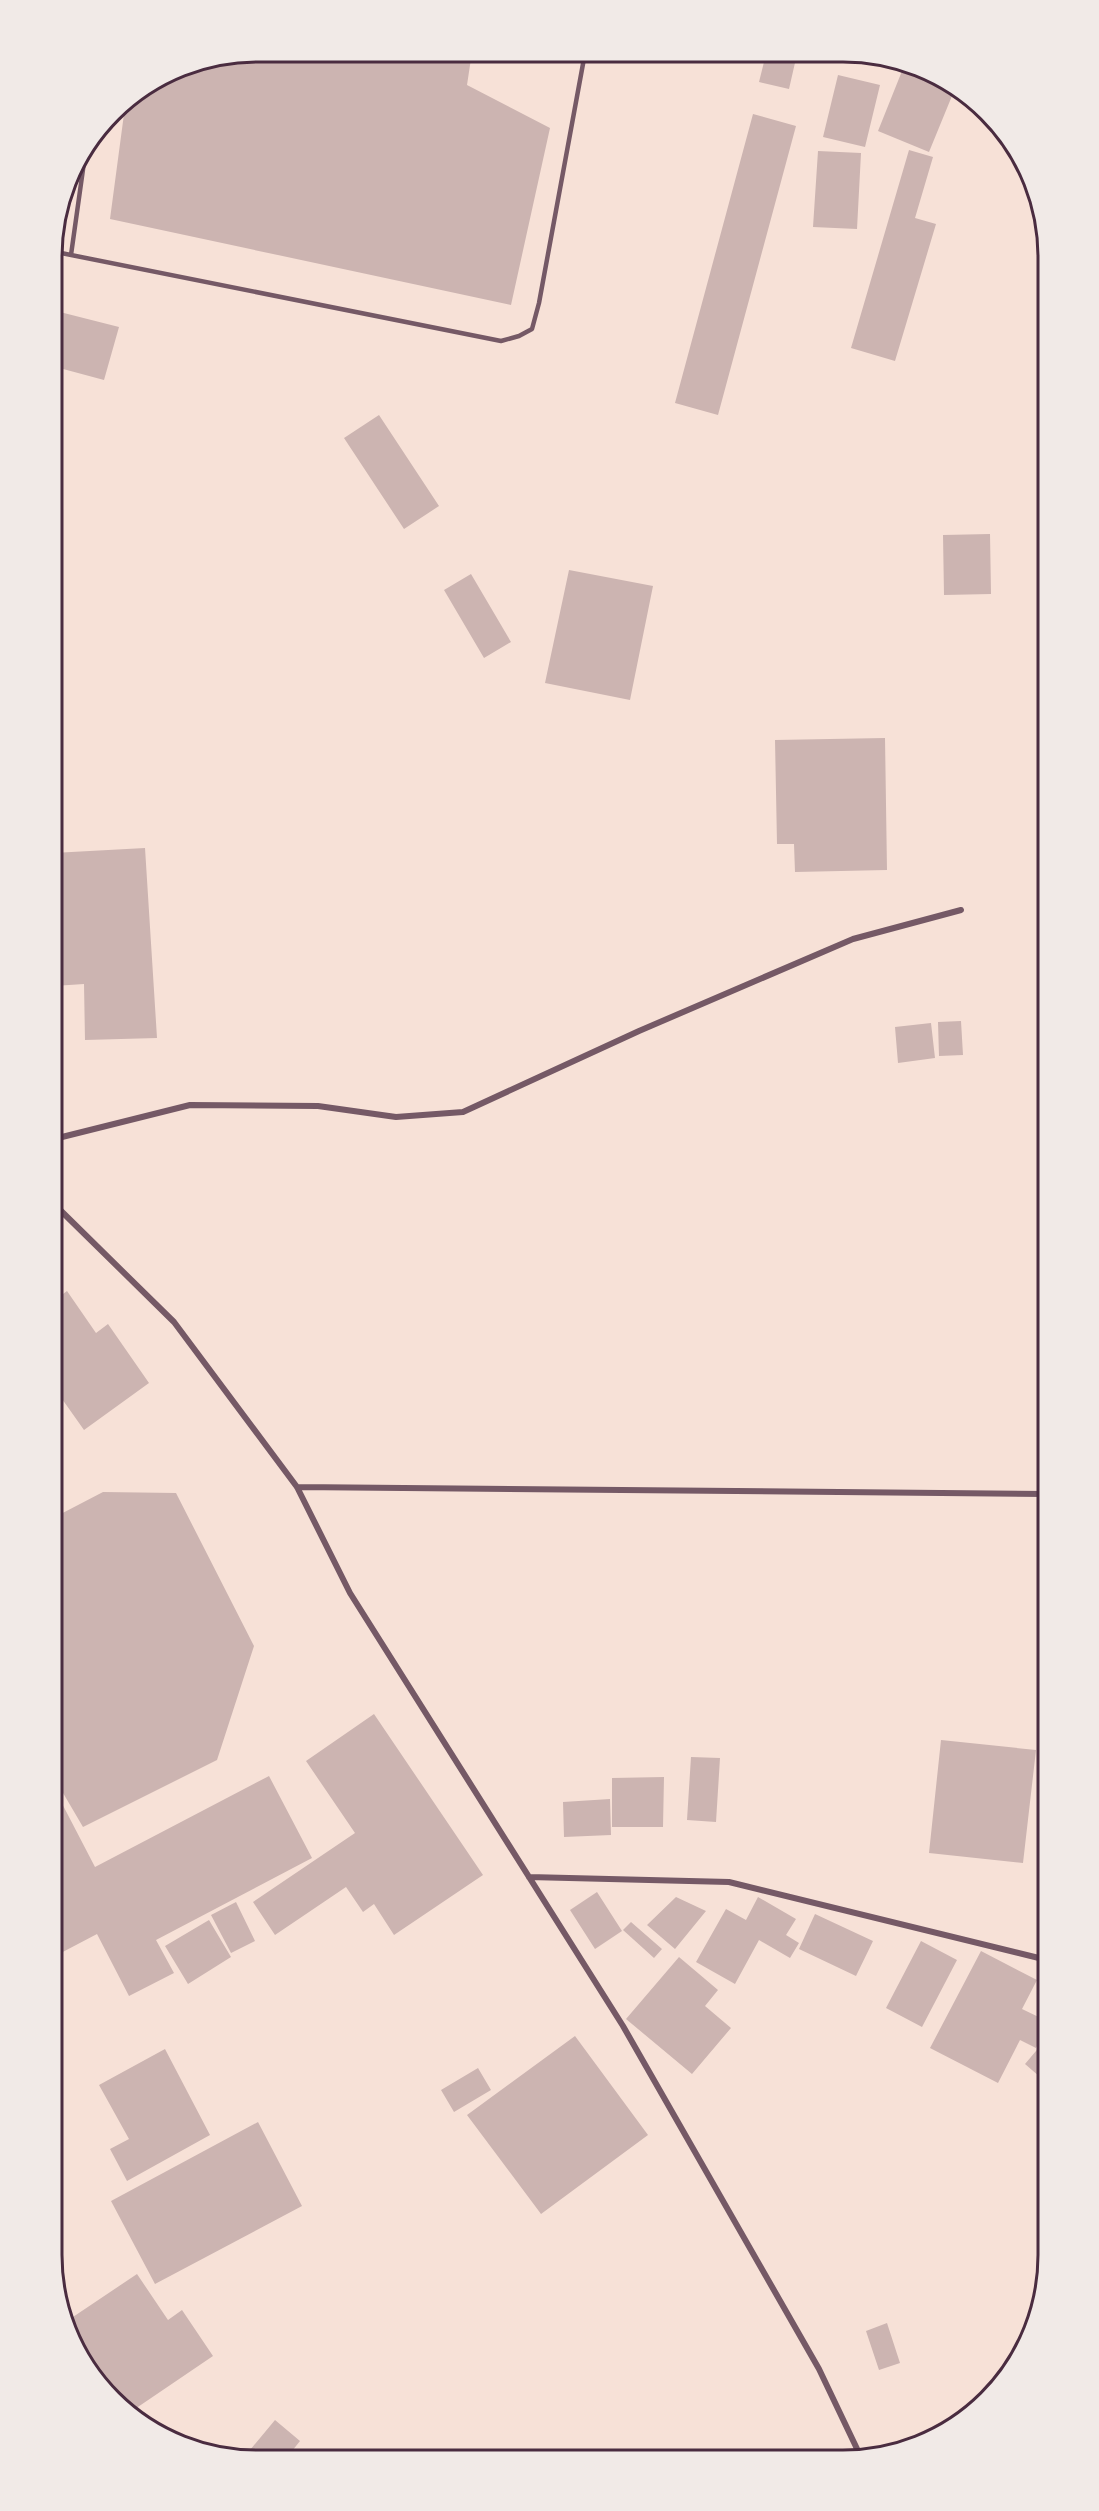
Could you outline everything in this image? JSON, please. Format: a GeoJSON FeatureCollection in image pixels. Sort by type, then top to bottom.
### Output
{"type":"FeatureCollection","features":[{"type":"Feature","properties":{"kind":"street"},"geometry":{"type":"LineString","coordinates":[[62,1137],[190,1105],[318,1106],[396,1117],[463,1112],[639,1031],[853,939],[961,910]]}},
{"type":"Feature","properties":{"kind":"street"},"geometry":{"type":"LineString","coordinates":[[62,1212],[174,1322],[297,1487],[350,1593],[629,2036],[819,2369],[857,2449]]}},
{"type":"Feature","properties":{"kind":"street"},"geometry":{"type":"LineString","coordinates":[[297,1487],[1037,1494]]}},
{"type":"Feature","properties":{"kind":"street"},"geometry":{"type":"LineString","coordinates":[[529,1877],[729,1882],[1037,1958]]}},
{"type":"Feature","properties":{"kind":"lane"},"geometry":{"type":"LineString","coordinates":[[62,253],[501,341],[519,336],[532,329],[539,303],[583,62]]}},
{"type":"Feature","properties":{"kind":"lane"},"geometry":{"type":"LineString","coordinates":[[71,255],[83,168]]}},
{"type":"Feature","properties":{"kind":"building"},"geometry":{"type":"Polygon","coordinates":[[[244,62],[470,62],[467,85],[550,128],[511,305],[110,219],[124,114],[148,94],[170,82],[219,65],[244,62]]]}},
{"type":"Feature","properties":{"kind":"building"},"geometry":{"type":"Polygon","coordinates":[[[764,62],[795,62],[789,89],[759,82],[764,62]]]}},
{"type":"Feature","properties":{"kind":"building"},"geometry":{"type":"Polygon","coordinates":[[[902,71],[952,95],[929,152],[878,131],[902,71]]]}},
{"type":"Feature","properties":{"kind":"building"},"geometry":{"type":"Polygon","coordinates":[[[838,75],[880,85],[865,147],[823,137],[838,75]]]}},
{"type":"Feature","properties":{"kind":"building"},"geometry":{"type":"Polygon","coordinates":[[[753,114],[796,126],[718,415],[675,403],[753,114]]]}},
{"type":"Feature","properties":{"kind":"building"},"geometry":{"type":"Polygon","coordinates":[[[909,150],[933,157],[915,218],[936,224],[895,361],[851,348],[909,150]]]}},
{"type":"Feature","properties":{"kind":"building"},"geometry":{"type":"Polygon","coordinates":[[[818,151],[861,153],[857,229],[813,227],[818,151]]]}},
{"type":"Feature","properties":{"kind":"building"},"geometry":{"type":"Polygon","coordinates":[[[62,313],[119,327],[104,380],[62,369],[62,313]]]}},
{"type":"Feature","properties":{"kind":"building"},"geometry":{"type":"Polygon","coordinates":[[[379,415],[439,506],[404,529],[344,438],[379,415]]]}},
{"type":"Feature","properties":{"kind":"building"},"geometry":{"type":"Polygon","coordinates":[[[990,534],[991,594],[944,595],[943,535],[990,534]]]}},
{"type":"Feature","properties":{"kind":"building"},"geometry":{"type":"Polygon","coordinates":[[[569,570],[653,586],[630,700],[545,683],[569,570]]]}},
{"type":"Feature","properties":{"kind":"building"},"geometry":{"type":"Polygon","coordinates":[[[471,574],[511,642],[484,658],[444,590],[471,574]]]}},
{"type":"Feature","properties":{"kind":"building"},"geometry":{"type":"Polygon","coordinates":[[[885,738],[887,870],[795,872],[794,844],[777,844],[775,740],[885,738]]]}},
{"type":"Feature","properties":{"kind":"building"},"geometry":{"type":"Polygon","coordinates":[[[145,848],[157,1038],[85,1040],[84,984],[62,985],[62,853],[145,848]]]}},
{"type":"Feature","properties":{"kind":"building"},"geometry":{"type":"Polygon","coordinates":[[[961,1021],[963,1055],[939,1056],[938,1022],[961,1021]]]}},
{"type":"Feature","properties":{"kind":"building"},"geometry":{"type":"Polygon","coordinates":[[[931,1023],[935,1058],[898,1063],[895,1027],[931,1023]]]}},
{"type":"Feature","properties":{"kind":"building"},"geometry":{"type":"Polygon","coordinates":[[[67,1291],[96,1333],[108,1324],[149,1383],[84,1430],[62,1399],[62,1295],[67,1291]]]}},
{"type":"Feature","properties":{"kind":"building"},"geometry":{"type":"Polygon","coordinates":[[[103,1492],[176,1493],[254,1646],[217,1760],[83,1827],[62,1791],[62,1513],[103,1492]]]}},
{"type":"Feature","properties":{"kind":"building"},"geometry":{"type":"Polygon","coordinates":[[[374,1714],[483,1875],[394,1935],[374,1904],[363,1912],[346,1887],[275,1935],[253,1902],[355,1833],[306,1761],[374,1714]]]}},
{"type":"Feature","properties":{"kind":"building"},"geometry":{"type":"Polygon","coordinates":[[[941,1740],[1036,1750],[1023,1863],[929,1853],[941,1740]]]}},
{"type":"Feature","properties":{"kind":"building"},"geometry":{"type":"Polygon","coordinates":[[[691,1757],[720,1758],[716,1822],[687,1820],[691,1757]]]}},
{"type":"Feature","properties":{"kind":"building"},"geometry":{"type":"Polygon","coordinates":[[[269,1776],[312,1858],[156,1940],[174,1973],[129,1996],[97,1934],[62,1952],[62,1804],[95,1867],[269,1776]]]}},
{"type":"Feature","properties":{"kind":"building"},"geometry":{"type":"Polygon","coordinates":[[[664,1777],[663,1827],[612,1827],[612,1778],[664,1777]]]}},
{"type":"Feature","properties":{"kind":"building"},"geometry":{"type":"Polygon","coordinates":[[[610,1799],[611,1835],[564,1837],[563,1802],[610,1799]]]}},
{"type":"Feature","properties":{"kind":"building"},"geometry":{"type":"Polygon","coordinates":[[[597,1892],[622,1931],[595,1949],[570,1910],[597,1892]]]}},
{"type":"Feature","properties":{"kind":"building"},"geometry":{"type":"Polygon","coordinates":[[[676,1897],[706,1911],[675,1949],[647,1925],[676,1897]]]}},
{"type":"Feature","properties":{"kind":"building"},"geometry":{"type":"Polygon","coordinates":[[[758,1897],[796,1919],[786,1935],[799,1943],[790,1958],[759,1940],[735,1984],[696,1962],[726,1909],[746,1920],[758,1897]]]}},
{"type":"Feature","properties":{"kind":"building"},"geometry":{"type":"Polygon","coordinates":[[[236,1902],[255,1941],[231,1953],[211,1915],[236,1902]]]}},
{"type":"Feature","properties":{"kind":"building"},"geometry":{"type":"Polygon","coordinates":[[[815,1914],[873,1941],[856,1976],[799,1949],[815,1914]]]}},
{"type":"Feature","properties":{"kind":"building"},"geometry":{"type":"Polygon","coordinates":[[[209,1920],[231,1957],[188,1984],[165,1946],[209,1920]]]}},
{"type":"Feature","properties":{"kind":"building"},"geometry":{"type":"Polygon","coordinates":[[[631,1922],[662,1949],[654,1958],[623,1930],[631,1922]]]}},
{"type":"Feature","properties":{"kind":"building"},"geometry":{"type":"Polygon","coordinates":[[[921,1941],[957,1960],[922,2027],[886,2008],[921,1941]]]}},
{"type":"Feature","properties":{"kind":"building"},"geometry":{"type":"Polygon","coordinates":[[[981,1951],[1037,1980],[1022,2009],[1037,2016],[1037,2046],[1036,2048],[1020,2040],[998,2083],[930,2048],[981,1951]]]}},
{"type":"Feature","properties":{"kind":"building"},"geometry":{"type":"Polygon","coordinates":[[[679,1957],[718,1990],[705,2006],[731,2028],[692,2074],[626,2019],[679,1957]]]}},
{"type":"Feature","properties":{"kind":"building"},"geometry":{"type":"Polygon","coordinates":[[[575,2036],[648,2135],[541,2214],[467,2115],[575,2036]]]}},
{"type":"Feature","properties":{"kind":"building"},"geometry":{"type":"Polygon","coordinates":[[[165,2049],[210,2135],[127,2181],[110,2149],[129,2139],[99,2085],[165,2049]]]}},
{"type":"Feature","properties":{"kind":"building"},"geometry":{"type":"Polygon","coordinates":[[[1037,2050],[1037,2074],[1025,2064],[1037,2050]]]}},
{"type":"Feature","properties":{"kind":"building"},"geometry":{"type":"Polygon","coordinates":[[[478,2068],[491,2090],[454,2112],[441,2090],[478,2068]]]}},
{"type":"Feature","properties":{"kind":"building"},"geometry":{"type":"Polygon","coordinates":[[[258,2122],[302,2206],[155,2284],[111,2201],[258,2122]]]}},
{"type":"Feature","properties":{"kind":"building"},"geometry":{"type":"Polygon","coordinates":[[[137,2274],[168,2320],[182,2310],[213,2356],[137,2408],[102,2373],[88,2352],[72,2318],[137,2274]]]}},
{"type":"Feature","properties":{"kind":"building"},"geometry":{"type":"Polygon","coordinates":[[[887,2323],[900,2363],[879,2370],[866,2331],[887,2323]]]}},
{"type":"Feature","properties":{"kind":"building"},"geometry":{"type":"Polygon","coordinates":[[[275,2420],[300,2441],[293,2450],[250,2449],[275,2420]]]}}]}
